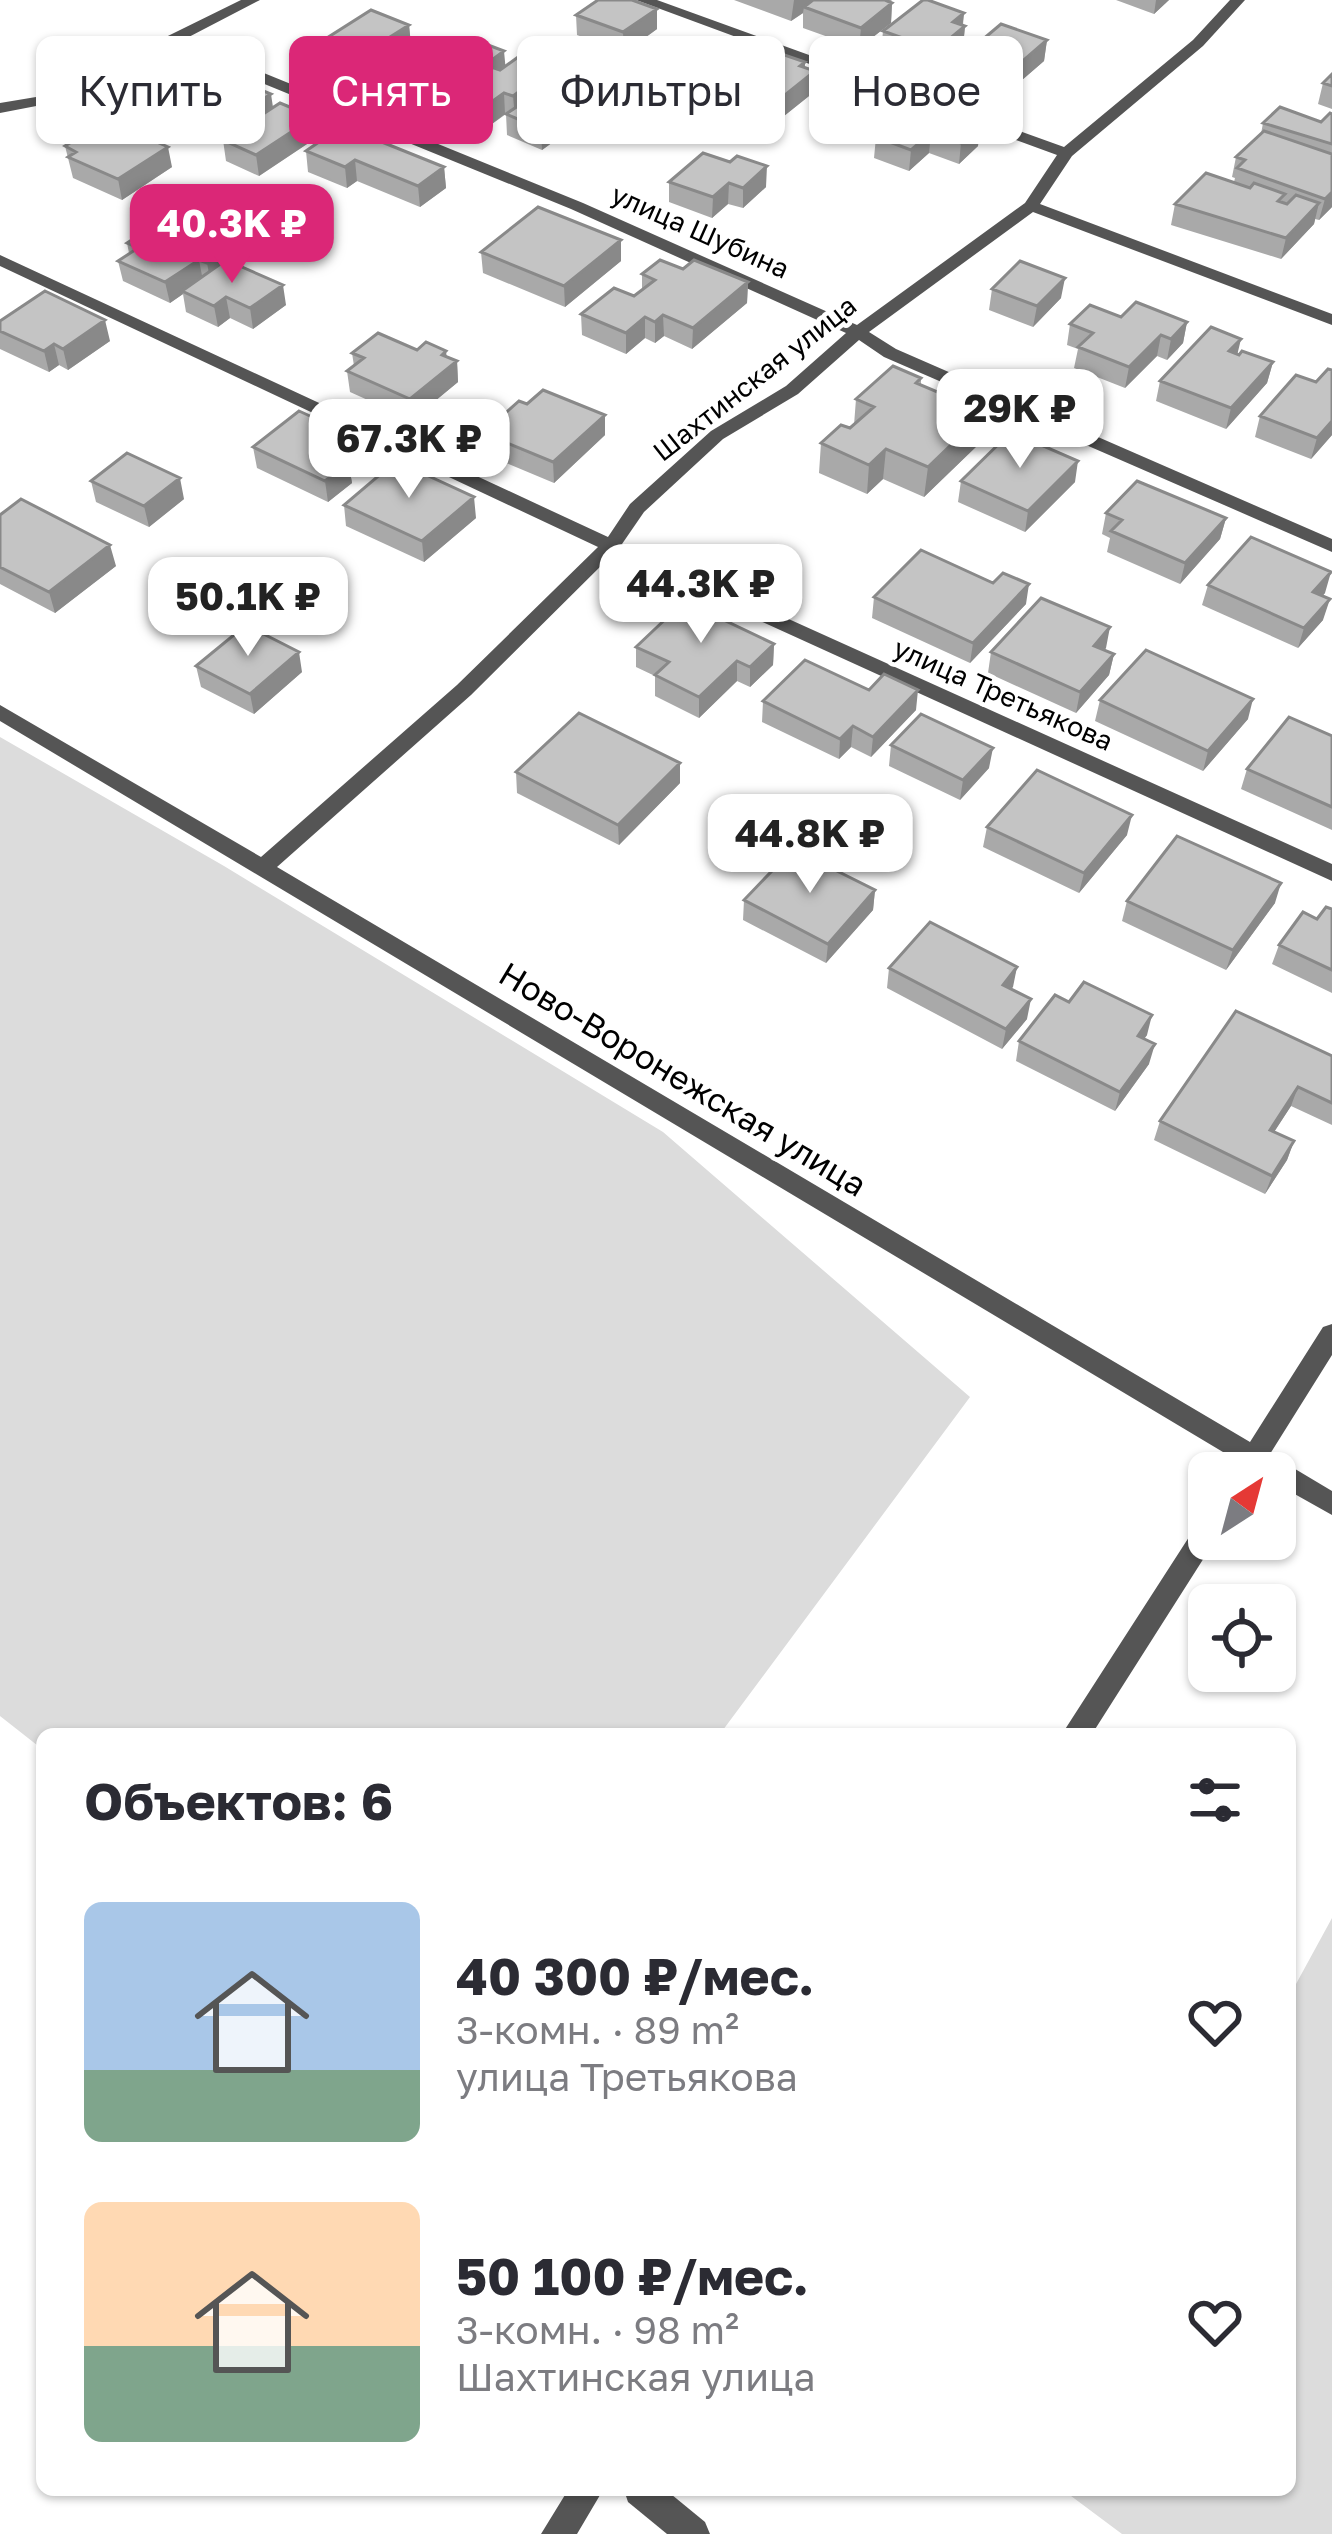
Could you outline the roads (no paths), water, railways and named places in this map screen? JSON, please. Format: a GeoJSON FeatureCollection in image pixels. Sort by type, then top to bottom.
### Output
{"type":"FeatureCollection","features":[{"type":"Feature","properties":{"kind":"street"},"geometry":{"type":"LineString","coordinates":[[178,36],[253,0]]}},
{"type":"Feature","properties":{"kind":"street"},"geometry":{"type":"LineString","coordinates":[[643,0],[677,5],[1066,153]]}},
{"type":"Feature","properties":{"kind":"street","name":"Шахтинская улица"},"geometry":{"type":"LineString","coordinates":[[264,866],[464,690],[610,546],[637,508],[717,435],[792,390],[857,332],[1030,206],[1066,153],[1198,43],[1238,0]]}},
{"type":"Feature","properties":{"kind":"street","name":"улица Шубина"},"geometry":{"type":"LineString","coordinates":[[265,79],[577,206],[857,332],[890,353],[1332,546]]}},
{"type":"Feature","properties":{"kind":"street"},"geometry":{"type":"LineString","coordinates":[[0,108],[36,102]]}},
{"type":"Feature","properties":{"kind":"street"},"geometry":{"type":"LineString","coordinates":[[1030,206],[1323,311]]}},
{"type":"Feature","properties":{"kind":"street","name":"улица Третьякова"},"geometry":{"type":"LineString","coordinates":[[0,260],[610,546],[1332,873]]}},
{"type":"Feature","properties":{"kind":"street","name":"Ново-Воронежская улица"},"geometry":{"type":"LineString","coordinates":[[0,712],[264,866],[1226,1452]]}},
{"type":"Feature","properties":{"kind":"street"},"geometry":{"type":"LineString","coordinates":[[1258,1452],[1332,1334]]}},
{"type":"Feature","properties":{"kind":"street","name":"Ново-Воронежская улица"},"geometry":{"type":"LineString","coordinates":[[1296,1488],[1332,1504]]}},
{"type":"Feature","properties":{"kind":"street"},"geometry":{"type":"LineString","coordinates":[[1080,1728],[1188,1560]]}},
{"type":"Feature","properties":{"kind":"street"},"geometry":{"type":"LineString","coordinates":[[558,2534],[583,2496]]}},
{"type":"Feature","properties":{"kind":"street"},"geometry":{"type":"LineString","coordinates":[[647,2496],[693,2534]]}}]}
